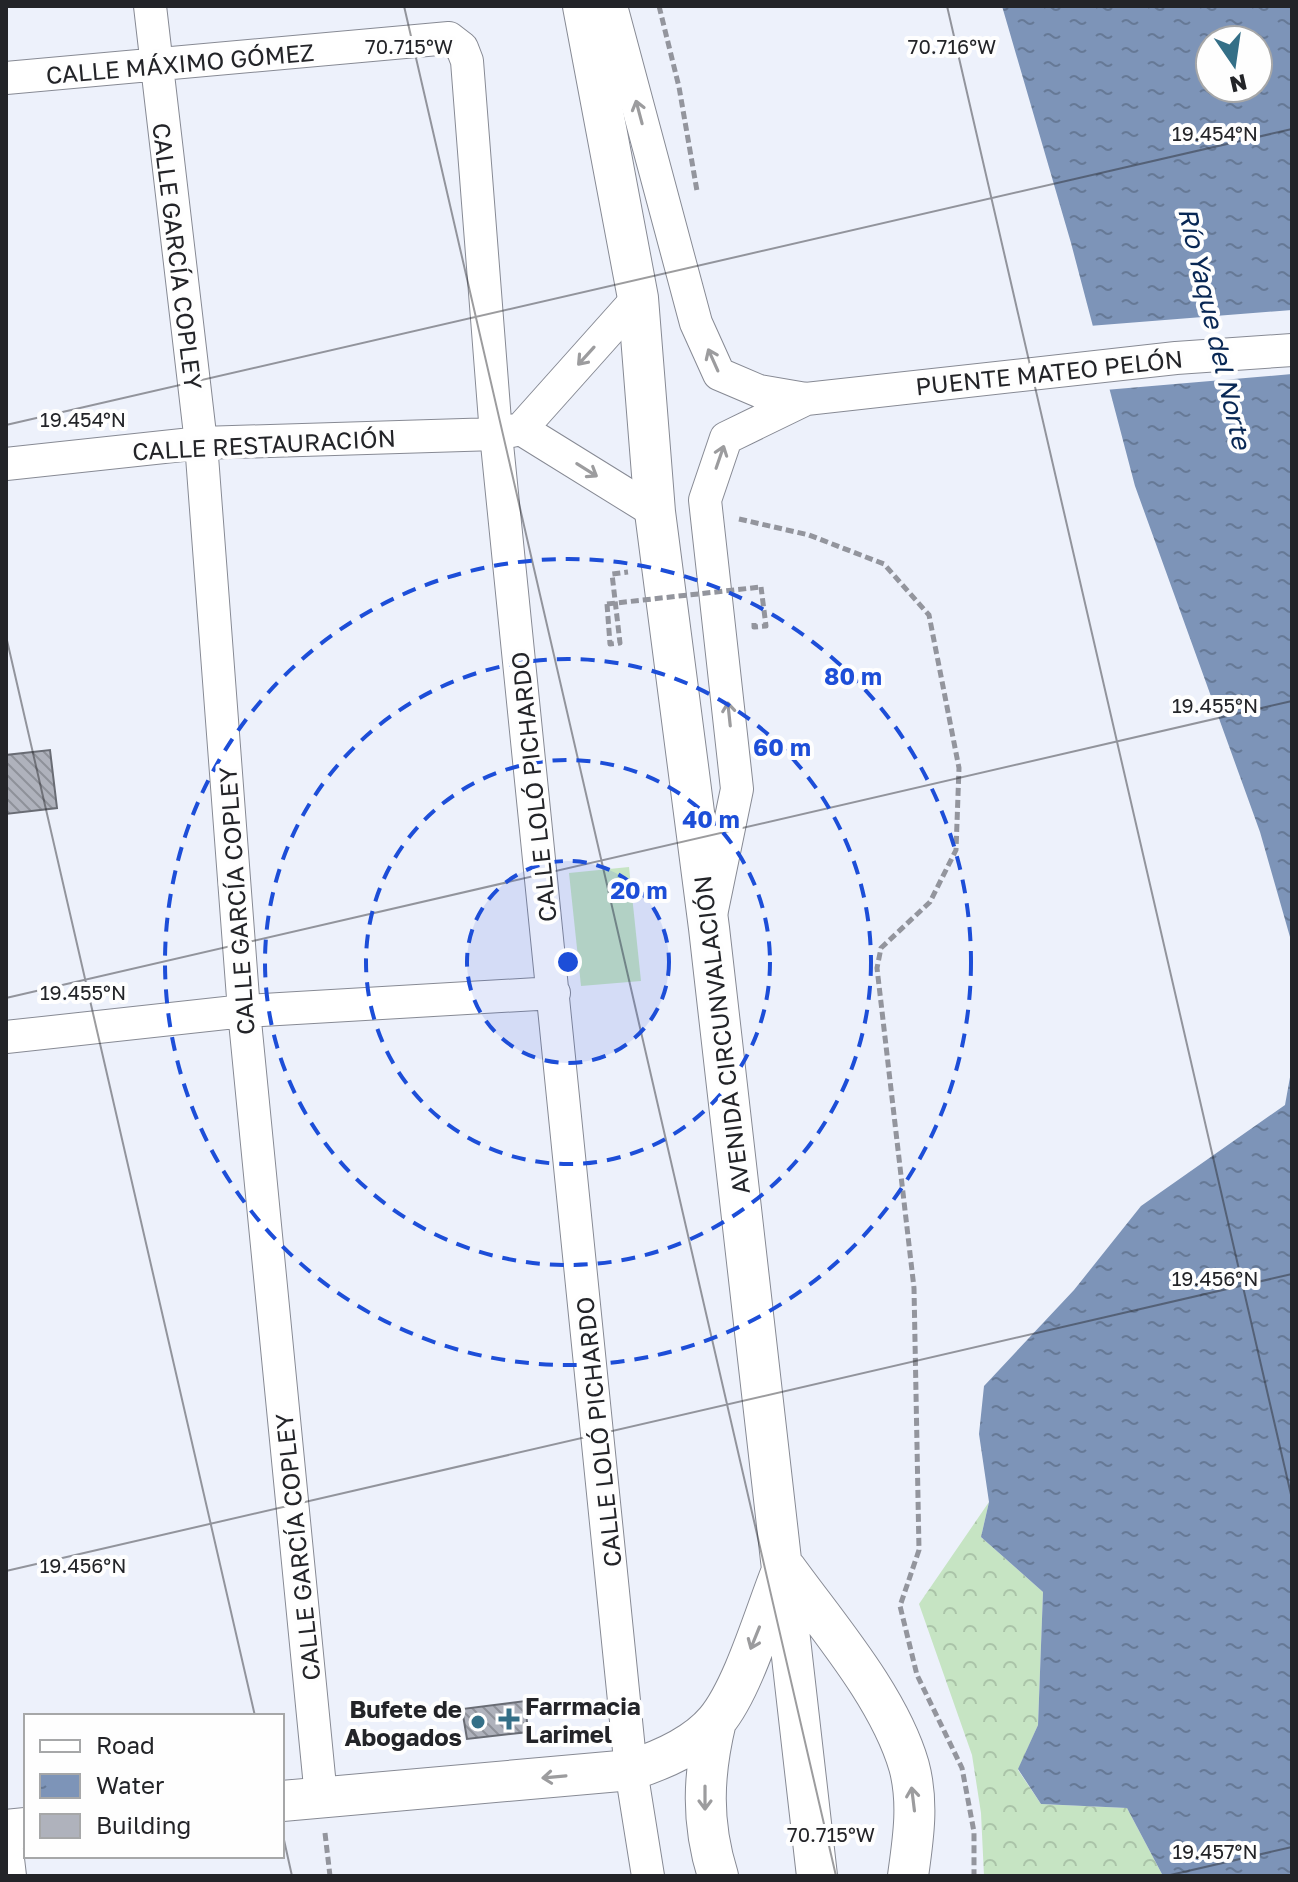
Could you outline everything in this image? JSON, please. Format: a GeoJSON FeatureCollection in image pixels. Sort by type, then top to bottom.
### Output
{"type":"FeatureCollection","features":[{"type":"Feature","properties":{"kind":"main road","name":"AVENIDA CIRCUNVALACIÓN"},"geometry":{"type":"LineString","coordinates":[[583,6],[638,298],[655,512],[709,928],[817,1876]]}},
{"type":"Feature","properties":{"kind":"main road"},"geometry":{"type":"LineString","coordinates":[[784,1566],[887,1714],[909,1767],[916,1819],[908,1876]]}},
{"type":"Feature","properties":{"kind":"main road"},"geometry":{"type":"LineString","coordinates":[[718,1876],[709,1849],[703,1802],[706,1766],[724,1706],[784,1566]]}},
{"type":"Feature","properties":{"kind":"main road"},"geometry":{"type":"LineString","coordinates":[[284,1801],[631,1770],[670,1757],[724,1706],[795,1667],[835,1670],[865,1682]]}},
{"type":"Feature","properties":{"kind":"street","name":"CALLE GARCÍA COPLEY"},"geometry":{"type":"LineString","coordinates":[[150,6],[154,65],[201,443],[244,1011],[321,1797]]}},
{"type":"Feature","properties":{"kind":"street"},"geometry":{"type":"LineString","coordinates":[[611,6],[696,323],[719,374],[759,391],[806,399]]}},
{"type":"Feature","properties":{"kind":"street","name":"CALLE MÁXIMO GÓMEZ"},"geometry":{"type":"LineString","coordinates":[[6,78],[449,38]]}},
{"type":"Feature","properties":{"kind":"street","name":"CALLE LOLÓ PICHARDO"},"geometry":{"type":"LineString","coordinates":[[449,38],[462,48],[467,61],[509,431],[554,993],[631,1770],[648,1876]]}},
{"type":"Feature","properties":{"kind":"street"},"geometry":{"type":"LineString","coordinates":[[638,298],[509,431],[655,512]]}},
{"type":"Feature","properties":{"kind":"street","name":"PUENTE MATEO PELÓN"},"geometry":{"type":"LineString","coordinates":[[806,399],[1176,358],[1292,350]]}},
{"type":"Feature","properties":{"kind":"street"},"geometry":{"type":"LineString","coordinates":[[709,928],[737,789],[705,500],[726,438],[806,399]]}},
{"type":"Feature","properties":{"kind":"street","name":"CALLE RESTAURACIÓN"},"geometry":{"type":"LineString","coordinates":[[6,464],[201,443],[509,431]]}},
{"type":"Feature","properties":{"kind":"street"},"geometry":{"type":"LineString","coordinates":[[6,1037],[244,1011],[554,993]]}},
{"type":"Feature","properties":{"kind":"street"},"geometry":{"type":"LineString","coordinates":[[6,1842],[10,1876]]}},
{"type":"Feature","properties":{"kind":"path"},"geometry":{"type":"LineString","coordinates":[[706,513],[809,535],[884,564],[929,615],[947,700],[959,768],[956,850],[930,902],[881,948],[877,968],[914,1288],[919,1550],[900,1606],[917,1675],[962,1768],[974,1832],[974,1876]]}},
{"type":"Feature","properties":{"kind":"path"},"geometry":{"type":"LineString","coordinates":[[748,573],[751,600]]}},
{"type":"Feature","properties":{"kind":"path"},"geometry":{"type":"LineString","coordinates":[[612,574],[620,643],[610,644],[607,604],[761,587],[766,626],[754,627],[753,614]]}},
{"type":"Feature","properties":{"kind":"green space"},"geometry":{"type":"Polygon","coordinates":[[[629,867],[641,981],[581,986],[569,873],[629,867]]]}},
{"type":"Feature","properties":{"kind":"green space"},"geometry":{"type":"Polygon","coordinates":[[[989,1502],[981,1537],[1043,1592],[1038,1725],[1018,1770],[1041,1804],[1127,1808],[1163,1876],[984,1876],[981,1813],[972,1755],[919,1604],[989,1502]]]}},
{"type":"Feature","properties":{"kind":"water","name":"Río Yaque del Norte"},"geometry":{"type":"Polygon","coordinates":[[[1002,6],[1292,6],[1292,944],[1260,832],[1135,486],[1071,243],[1002,6]]]}},
{"type":"Feature","properties":{"kind":"water"},"geometry":{"type":"Polygon","coordinates":[[[1292,1066],[1292,1876],[1163,1876],[1127,1808],[1041,1804],[1018,1769],[1038,1725],[1043,1592],[981,1537],[989,1502],[979,1434],[984,1386],[1074,1290],[1141,1206],[1285,1105],[1292,1066]]]}},
{"type":"Feature","properties":{"kind":"pier"},"geometry":{"type":"Polygon","coordinates":[[[1292,310],[1292,374],[1105,390],[1089,326],[1292,310]]]}},
{"type":"Feature","properties":{"kind":"building"},"geometry":{"type":"Polygon","coordinates":[[[50,750],[57,808],[6,814],[6,755],[50,750]]]}},
{"type":"Feature","properties":{"kind":"building"},"geometry":{"type":"Polygon","coordinates":[[[525,1701],[528,1732],[467,1739],[462,1709],[525,1701]]]}},
{"type":"Feature","properties":{"kind":"place","name":"Farrmacia Larimel"},"geometry":{"type":"Point","coordinates":[509,1719]}},
{"type":"Feature","properties":{"kind":"place","name":"Bufete de Abogados"},"geometry":{"type":"Point","coordinates":[478,1722]}}]}
